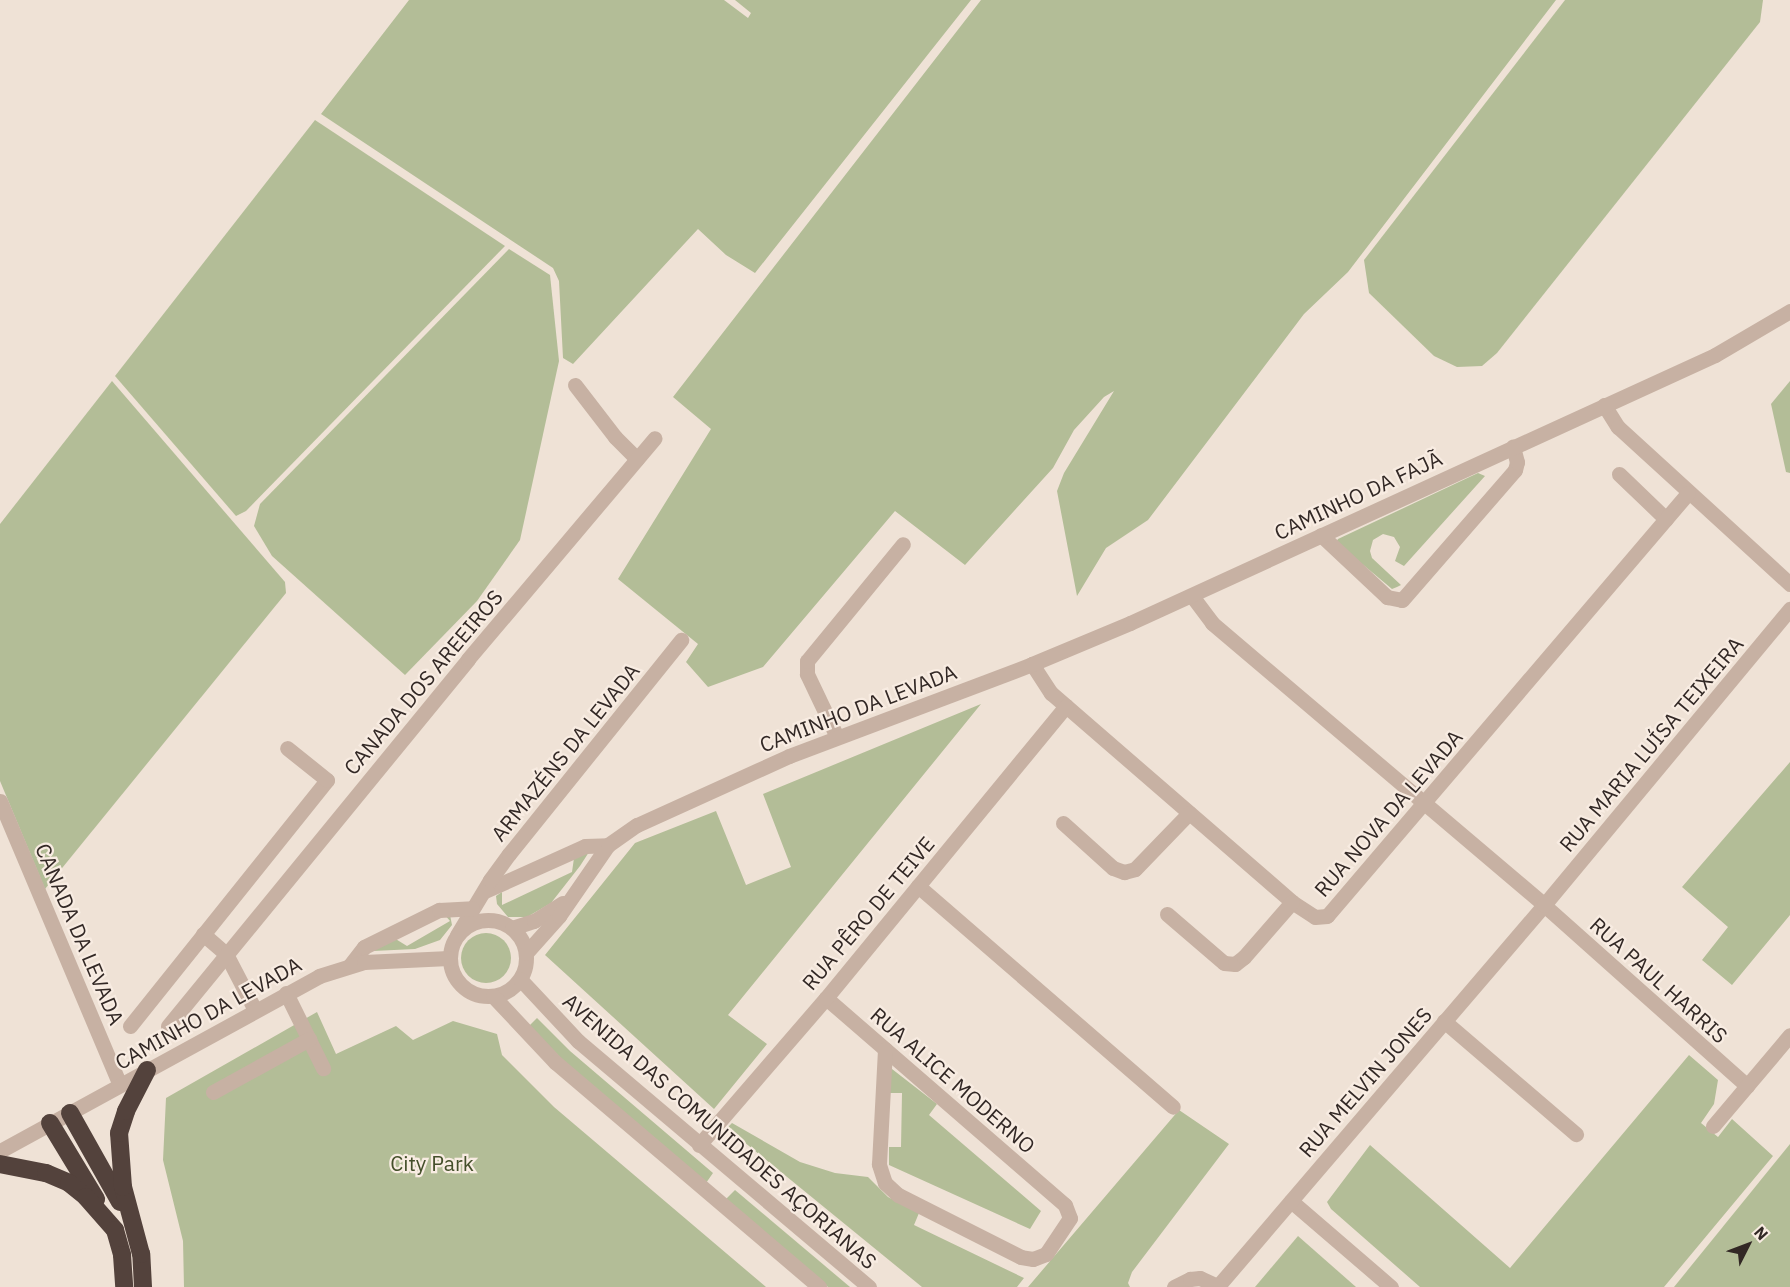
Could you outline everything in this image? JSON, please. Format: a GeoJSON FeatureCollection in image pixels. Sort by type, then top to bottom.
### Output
{"type":"FeatureCollection","features":[{"type":"Feature","properties":{"kind":"highway"},"geometry":{"type":"LineString","coordinates":[[124,1287],[118,1133],[126,1111],[147,1070]]}},
{"type":"Feature","properties":{"kind":"highway"},"geometry":{"type":"LineString","coordinates":[[70,1113],[123,1226]]}},
{"type":"Feature","properties":{"kind":"highway"},"geometry":{"type":"LineString","coordinates":[[51,1123],[141,1254],[143,1287]]}},
{"type":"Feature","properties":{"kind":"highway"},"geometry":{"type":"LineString","coordinates":[[0,1164],[46,1173],[69,1183],[123,1226]]}},
{"type":"Feature","properties":{"kind":"street","name":"CAMINHO DA FAJÃ"},"geometry":{"type":"LineString","coordinates":[[1130,623],[1715,355],[1790,311]]}},
{"type":"Feature","properties":{"kind":"street"},"geometry":{"type":"LineString","coordinates":[[575,385],[615,436],[637,459]]}},
{"type":"Feature","properties":{"kind":"street"},"geometry":{"type":"LineString","coordinates":[[1604,405],[1618,427],[1790,584]]}},
{"type":"Feature","properties":{"kind":"street","name":"CANADA DOS AREEIROS"},"geometry":{"type":"LineString","coordinates":[[168,1026],[468,659],[655,438]]}},
{"type":"Feature","properties":{"kind":"street"},"geometry":{"type":"LineString","coordinates":[[1321,536],[1387,597],[1402,600],[1515,470],[1517,462],[1513,447]]}},
{"type":"Feature","properties":{"kind":"street"},"geometry":{"type":"LineString","coordinates":[[1619,474],[1666,519]]}},
{"type":"Feature","properties":{"kind":"street","name":"RUA NOVA DA LEVADA"},"geometry":{"type":"LineString","coordinates":[[1032,664],[1051,693],[1292,902],[1315,917],[1327,916],[1425,804],[1688,493]]}},
{"type":"Feature","properties":{"kind":"street"},"geometry":{"type":"LineString","coordinates":[[837,737],[807,674],[807,661],[903,544]]}},
{"type":"Feature","properties":{"kind":"street","name":"RUA PAUL HARRIS"},"geometry":{"type":"LineString","coordinates":[[1192,596],[1212,623],[1544,905],[1747,1086]]}},
{"type":"Feature","properties":{"kind":"street","name":"RUA MARIA LUÍSA TEIXEIRA"},"geometry":{"type":"LineString","coordinates":[[1544,905],[1790,609]]}},
{"type":"Feature","properties":{"kind":"street","name":"CAMINHO DA LEVADA"},"geometry":{"type":"LineString","coordinates":[[526,953],[548,929],[608,845],[621,834],[679,805],[837,737],[1032,664],[1130,623]]}},
{"type":"Feature","properties":{"kind":"street","name":"ARMAZÉNS DA LEVADA"},"geometry":{"type":"LineString","coordinates":[[457,935],[472,908],[509,854],[681,640]]}},
{"type":"Feature","properties":{"kind":"street","name":"RUA PÊRO DE TEIVE"},"geometry":{"type":"LineString","coordinates":[[699,1145],[826,998],[1066,706]]}},
{"type":"Feature","properties":{"kind":"street"},"geometry":{"type":"LineString","coordinates":[[130,1026],[327,780],[287,748]]}},
{"type":"Feature","properties":{"kind":"street","name":"CANADA DA LEVADA"},"geometry":{"type":"LineString","coordinates":[[0,801],[120,1085]]}},
{"type":"Feature","properties":{"kind":"street"},"geometry":{"type":"LineString","coordinates":[[1063,823],[1113,868],[1124,872],[1135,869],[1189,813]]}},
{"type":"Feature","properties":{"kind":"street","name":"CAMINHO DA LEVADA"},"geometry":{"type":"LineString","coordinates":[[485,891],[585,846],[608,845]]}},
{"type":"Feature","properties":{"kind":"street"},"geometry":{"type":"LineString","coordinates":[[918,886],[1173,1107]]}},
{"type":"Feature","properties":{"kind":"street"},"geometry":{"type":"LineString","coordinates":[[485,891],[489,919]]}},
{"type":"Feature","properties":{"kind":"street","name":"CAMINHO DA LEVADA"},"geometry":{"type":"LineString","coordinates":[[512,928],[534,921],[573,895]]}},
{"type":"Feature","properties":{"kind":"street"},"geometry":{"type":"LineString","coordinates":[[1167,914],[1224,963],[1234,964],[1244,957],[1292,902]]}},
{"type":"Feature","properties":{"kind":"street","name":"RUA MELVIN JONES"},"geometry":{"type":"LineString","coordinates":[[1219,1286],[1544,905]]}},
{"type":"Feature","properties":{"kind":"street"},"geometry":{"type":"LineString","coordinates":[[350,965],[364,947],[439,910],[472,908]]}},
{"type":"Feature","properties":{"kind":"street"},"geometry":{"type":"LineString","coordinates":[[489,919],[512,928],[521,939],[526,953],[526,962],[520,979],[513,987],[493,996],[471,993],[463,987],[451,969],[449,958],[457,935],[466,926],[489,919]]}},
{"type":"Feature","properties":{"kind":"street"},"geometry":{"type":"LineString","coordinates":[[203,934],[226,954],[255,1010]]}},
{"type":"Feature","properties":{"kind":"street","name":"CAMINHO DA LEVADA"},"geometry":{"type":"LineString","coordinates":[[0,1151],[320,976],[350,965],[449,958]]}},
{"type":"Feature","properties":{"kind":"street","name":"AVENIDA DAS COMUNIDADES AÇORIANAS"},"geometry":{"type":"LineString","coordinates":[[520,979],[578,1041],[869,1287]]}},
{"type":"Feature","properties":{"kind":"street"},"geometry":{"type":"LineString","coordinates":[[286,993],[323,1068]]}},
{"type":"Feature","properties":{"kind":"street"},"geometry":{"type":"LineString","coordinates":[[493,996],[555,1062],[819,1287]]}},
{"type":"Feature","properties":{"kind":"street","name":"RUA ALICE MODERNO"},"geometry":{"type":"LineString","coordinates":[[826,998],[1054,1194],[1065,1205],[1070,1218],[1047,1254],[1033,1259],[1021,1257],[898,1195],[885,1183],[879,1164],[885,1049]]}},
{"type":"Feature","properties":{"kind":"street"},"geometry":{"type":"LineString","coordinates":[[1444,1021],[1576,1134]]}},
{"type":"Feature","properties":{"kind":"street"},"geometry":{"type":"LineString","coordinates":[[1713,1126],[1790,1035]]}},
{"type":"Feature","properties":{"kind":"street"},"geometry":{"type":"LineString","coordinates":[[213,1092],[309,1039]]}},
{"type":"Feature","properties":{"kind":"street"},"geometry":{"type":"LineString","coordinates":[[1291,1201],[1391,1287]]}},
{"type":"Feature","properties":{"kind":"street"},"geometry":{"type":"LineString","coordinates":[[1174,1287],[1190,1278],[1200,1278],[1219,1286]]}},
{"type":"Feature","properties":{"kind":"green space"},"geometry":{"type":"Polygon","coordinates":[[[409,0],[724,0],[748,18],[751,13],[735,0],[971,0],[755,273],[726,255],[698,229],[573,364],[563,358],[559,281],[553,268],[321,114],[409,0]]]}},
{"type":"Feature","properties":{"kind":"green space"},"geometry":{"type":"Polygon","coordinates":[[[981,0],[1556,0],[1348,272],[1304,314],[1148,520],[1106,548],[1077,596],[1057,491],[1064,473],[1114,391],[1104,397],[1074,430],[1053,468],[965,565],[895,511],[763,667],[708,687],[686,662],[698,644],[618,579],[711,429],[673,397],[981,0]]]}},
{"type":"Feature","properties":{"kind":"green space"},"geometry":{"type":"Polygon","coordinates":[[[1565,0],[1763,0],[1760,22],[1497,353],[1482,366],[1457,367],[1434,356],[1369,293],[1364,260],[1565,0]]]}},
{"type":"Feature","properties":{"kind":"green space"},"geometry":{"type":"Polygon","coordinates":[[[315,120],[505,246],[246,511],[236,516],[115,376],[315,120]]]}},
{"type":"Feature","properties":{"kind":"green space"},"geometry":{"type":"Polygon","coordinates":[[[509,249],[550,275],[559,361],[520,540],[477,601],[405,675],[272,556],[254,526],[260,504],[509,249]]]}},
{"type":"Feature","properties":{"kind":"green space"},"geometry":{"type":"Polygon","coordinates":[[[112,381],[285,582],[286,593],[45,889],[0,781],[0,524],[112,381]]]}},
{"type":"Feature","properties":{"kind":"green space"},"geometry":{"type":"Polygon","coordinates":[[[1790,381],[1790,473],[1786,472],[1771,404],[1790,381]]]}},
{"type":"Feature","properties":{"kind":"green space"},"geometry":{"type":"Polygon","coordinates":[[[1478,473],[1485,476],[1404,566],[1395,561],[1400,547],[1394,537],[1383,534],[1373,540],[1370,551],[1372,558],[1401,585],[1397,587],[1392,589],[1336,542],[1338,539],[1478,473]]]}},
{"type":"Feature","properties":{"kind":"green space"},"geometry":{"type":"Polygon","coordinates":[[[981,704],[728,1015],[767,1044],[714,1109],[545,955],[635,843],[716,811],[746,885],[791,867],[763,794],[981,704]]]}},
{"type":"Feature","properties":{"kind":"green space"},"geometry":{"type":"Polygon","coordinates":[[[1790,762],[1790,915],[1732,985],[1702,960],[1728,927],[1682,887],[1790,762]]]}},
{"type":"Feature","properties":{"kind":"green space"},"geometry":{"type":"Polygon","coordinates":[[[589,852],[551,903],[527,917],[508,917],[497,904],[496,896],[502,892],[502,905],[572,872],[574,858],[589,852]]]}},
{"type":"Feature","properties":{"kind":"green space"},"geometry":{"type":"Polygon","coordinates":[[[444,914],[450,915],[452,925],[440,940],[415,949],[373,951],[374,945],[394,938],[407,946],[450,921],[444,914]]]}},
{"type":"Feature","properties":{"kind":"green space"},"geometry":{"type":"Polygon","coordinates":[[[491,933],[504,940],[510,948],[510,968],[504,976],[496,982],[481,983],[468,976],[462,968],[461,953],[468,940],[476,934],[491,933]]]}},
{"type":"Feature","properties":{"kind":"green space","name":"City Park"},"geometry":{"type":"Polygon","coordinates":[[[317,1012],[336,1054],[396,1026],[413,1040],[453,1021],[497,1034],[502,1055],[554,1107],[766,1287],[184,1287],[183,1241],[163,1160],[166,1098],[317,1012]]]}},
{"type":"Feature","properties":{"kind":"green space"},"geometry":{"type":"Polygon","coordinates":[[[537,1018],[570,1051],[713,1173],[706,1183],[563,1060],[529,1026],[537,1018]]]}},
{"type":"Feature","properties":{"kind":"green space"},"geometry":{"type":"Polygon","coordinates":[[[1689,1055],[1718,1080],[1714,1104],[1701,1123],[1718,1137],[1732,1119],[1773,1156],[1664,1287],[1420,1287],[1331,1209],[1327,1202],[1370,1145],[1510,1268],[1689,1055]]]}},
{"type":"Feature","properties":{"kind":"green space"},"geometry":{"type":"Polygon","coordinates":[[[892,1069],[937,1104],[929,1115],[1041,1211],[1030,1229],[889,1165],[889,1147],[901,1147],[902,1093],[889,1093],[892,1069]]]}},
{"type":"Feature","properties":{"kind":"green space"},"geometry":{"type":"Polygon","coordinates":[[[1179,1110],[1229,1144],[1132,1272],[1128,1283],[1130,1287],[1028,1287],[1179,1110]]]}},
{"type":"Feature","properties":{"kind":"green space"},"geometry":{"type":"Polygon","coordinates":[[[732,1123],[800,1162],[835,1173],[868,1177],[888,1197],[919,1213],[914,1225],[1024,1278],[1017,1287],[922,1287],[727,1128],[732,1123]]]}},
{"type":"Feature","properties":{"kind":"green space"},"geometry":{"type":"Polygon","coordinates":[[[1790,1144],[1790,1287],[1674,1287],[1777,1160],[1790,1144]]]}},
{"type":"Feature","properties":{"kind":"green space"},"geometry":{"type":"Polygon","coordinates":[[[735,1190],[850,1287],[828,1287],[725,1200],[735,1190]]]}},
{"type":"Feature","properties":{"kind":"green space"},"geometry":{"type":"Polygon","coordinates":[[[1298,1236],[1356,1287],[1255,1287],[1298,1236]]]}}]}
